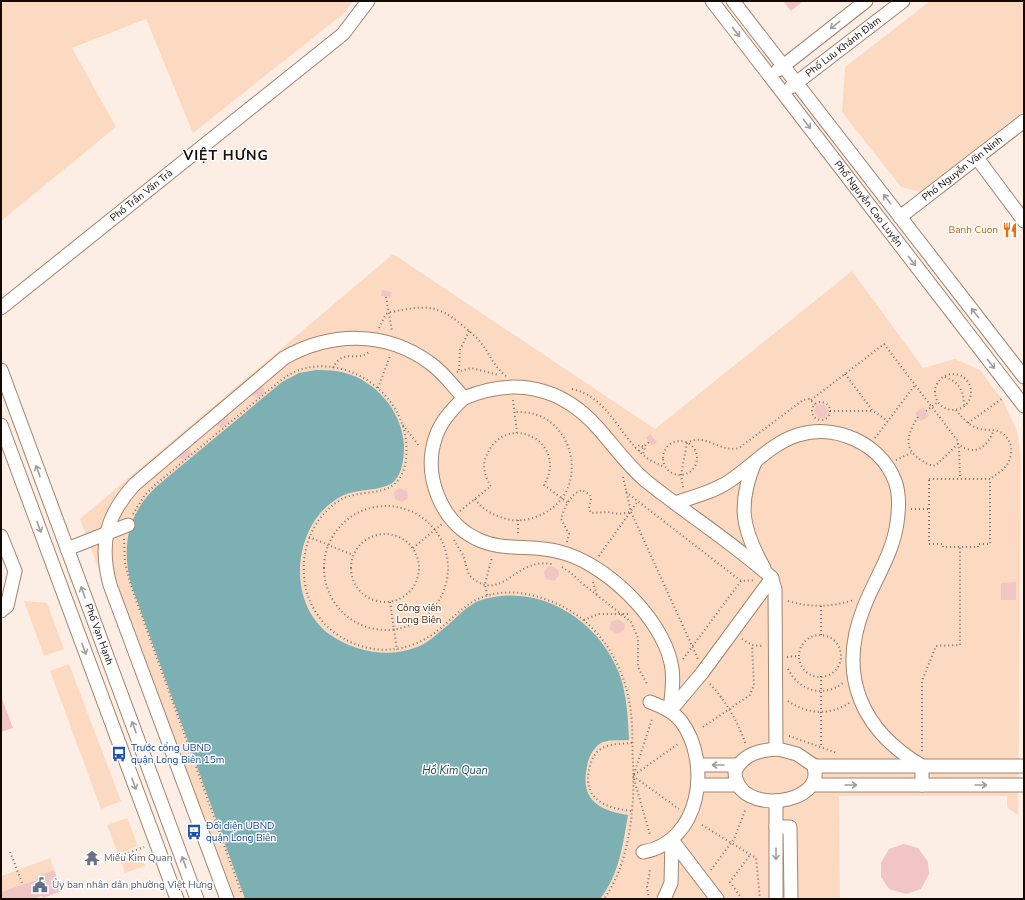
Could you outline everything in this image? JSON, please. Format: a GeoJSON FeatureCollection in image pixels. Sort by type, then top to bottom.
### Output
{"type":"FeatureCollection","features":[{"type":"Feature","properties":{"kind":"street","name":"Phố Trần Văn Trà"},"geometry":{"type":"LineString","coordinates":[[1,308],[343,34],[368,1]]}},
{"type":"Feature","properties":{"kind":"street","name":"Phố Nguyễn Cao Luyện"},"geometry":{"type":"LineString","coordinates":[[712,1],[1024,406]]}},
{"type":"Feature","properties":{"kind":"street","name":"Phố Nguyễn Cao Luyện"},"geometry":{"type":"LineString","coordinates":[[733,1],[1024,377]]}},
{"type":"Feature","properties":{"kind":"street"},"geometry":{"type":"LineString","coordinates":[[770,76],[866,1]]}},
{"type":"Feature","properties":{"kind":"street","name":"Phố Lưu Khánh Đàm"},"geometry":{"type":"LineString","coordinates":[[783,93],[903,1]]}},
{"type":"Feature","properties":{"kind":"street","name":"Phố Nguyễn Văn Ninh"},"geometry":{"type":"LineString","coordinates":[[900,216],[1024,121]]}},
{"type":"Feature","properties":{"kind":"street"},"geometry":{"type":"LineString","coordinates":[[976,158],[1024,221]]}},
{"type":"Feature","properties":{"kind":"street"},"geometry":{"type":"LineString","coordinates":[[227,899],[110,584],[105,561],[106,534],[118,504],[134,484],[284,358],[314,344],[335,339],[355,337],[396,346],[415,354],[430,363],[443,374],[464,398]]}},
{"type":"Feature","properties":{"kind":"street","name":"Phố Vạn Hạnh"},"geometry":{"type":"LineString","coordinates":[[1,370],[197,899]]}},
{"type":"Feature","properties":{"kind":"street"},"geometry":{"type":"LineString","coordinates":[[670,711],[673,673],[664,642],[646,616],[624,591],[592,565],[578,557],[563,552],[539,548],[494,545],[476,539],[465,532],[451,518],[438,498],[432,479],[435,437],[452,408],[464,398],[482,390],[512,386],[544,391],[575,407],[599,428],[625,461],[679,502],[769,576]]}},
{"type":"Feature","properties":{"kind":"street","name":"Phố Vạn Hạnh"},"geometry":{"type":"LineString","coordinates":[[1,425],[177,899]]}},
{"type":"Feature","properties":{"kind":"street"},"geometry":{"type":"LineString","coordinates":[[679,502],[722,486],[782,442],[798,435],[813,432],[830,432],[846,436],[868,447],[886,465],[895,482],[899,499],[897,523],[892,544],[857,625],[853,645],[853,666],[856,688],[870,720],[896,749],[922,766]]}},
{"type":"Feature","properties":{"kind":"street"},"geometry":{"type":"LineString","coordinates":[[755,462],[744,495],[743,516],[748,538],[769,576],[774,582],[776,645],[776,749]]}},
{"type":"Feature","properties":{"kind":"street"},"geometry":{"type":"LineString","coordinates":[[732,480],[744,495]]}},
{"type":"Feature","properties":{"kind":"street"},"geometry":{"type":"LineString","coordinates":[[67,549],[128,525]]}},
{"type":"Feature","properties":{"kind":"street"},"geometry":{"type":"LineString","coordinates":[[1,536],[15,571],[7,606],[1,611]]}},
{"type":"Feature","properties":{"kind":"street"},"geometry":{"type":"LineString","coordinates":[[737,551],[748,538]]}},
{"type":"Feature","properties":{"kind":"street"},"geometry":{"type":"LineString","coordinates":[[670,711],[702,673],[734,631],[769,576]]}},
{"type":"Feature","properties":{"kind":"street"},"geometry":{"type":"LineString","coordinates":[[644,852],[654,850],[672,840],[689,816],[694,804],[698,785],[698,765],[693,745],[681,722],[670,711],[650,702]]}},
{"type":"Feature","properties":{"kind":"street"},"geometry":{"type":"LineString","coordinates":[[814,766],[816,778],[812,785],[798,796],[776,801],[765,800],[743,792],[738,785],[735,772],[738,765],[749,756],[765,750],[776,749],[797,754],[814,766],[1024,766]]}},
{"type":"Feature","properties":{"kind":"street"},"geometry":{"type":"LineString","coordinates":[[698,765],[738,765]]}},
{"type":"Feature","properties":{"kind":"street"},"geometry":{"type":"LineString","coordinates":[[922,766],[922,785]]}},
{"type":"Feature","properties":{"kind":"street"},"geometry":{"type":"LineString","coordinates":[[698,785],[738,785]]}},
{"type":"Feature","properties":{"kind":"street"},"geometry":{"type":"LineString","coordinates":[[812,785],[1024,785]]}},
{"type":"Feature","properties":{"kind":"street"},"geometry":{"type":"LineString","coordinates":[[776,801],[776,899]]}},
{"type":"Feature","properties":{"kind":"street"},"geometry":{"type":"LineString","coordinates":[[776,827],[790,827],[791,899]]}},
{"type":"Feature","properties":{"kind":"street"},"geometry":{"type":"LineString","coordinates":[[672,840],[717,899]]}},
{"type":"Feature","properties":{"kind":"street"},"geometry":{"type":"LineString","coordinates":[[664,899],[671,883],[672,840]]}},
{"type":"Feature","properties":{"kind":"path"},"geometry":{"type":"LineString","coordinates":[[378,388],[388,360],[396,346],[387,314],[386,297]]}},
{"type":"Feature","properties":{"kind":"path"},"geometry":{"type":"LineString","coordinates":[[333,368],[338,360],[345,356],[361,356],[367,354],[381,322],[387,314],[404,310],[435,308],[450,315],[482,343],[495,366],[508,377],[512,386],[517,433]]}},
{"type":"Feature","properties":{"kind":"path"},"geometry":{"type":"LineString","coordinates":[[459,370],[460,350],[469,331]]}},
{"type":"Feature","properties":{"kind":"path"},"geometry":{"type":"LineString","coordinates":[[811,400],[884,344],[958,444],[969,450],[979,449],[988,442],[994,430]]}},
{"type":"Feature","properties":{"kind":"path"},"geometry":{"type":"LineString","coordinates":[[241,892],[127,574],[124,552],[128,525],[145,495],[280,380],[302,369],[315,367],[333,368],[358,375],[378,388],[389,399],[402,424],[421,449],[433,453]]}},
{"type":"Feature","properties":{"kind":"path"},"geometry":{"type":"LineString","coordinates":[[845,374],[873,411],[888,421]]}},
{"type":"Feature","properties":{"kind":"path"},"geometry":{"type":"LineString","coordinates":[[956,374],[967,380],[970,385],[971,397],[964,407],[956,410],[948,410],[938,402],[935,392],[936,386],[944,377],[956,374]]}},
{"type":"Feature","properties":{"kind":"path"},"geometry":{"type":"LineString","coordinates":[[944,377],[956,383],[961,388],[964,407]]}},
{"type":"Feature","properties":{"kind":"path"},"geometry":{"type":"LineString","coordinates":[[868,447],[915,385]]}},
{"type":"Feature","properties":{"kind":"path"},"geometry":{"type":"LineString","coordinates":[[968,423],[1012,391]]}},
{"type":"Feature","properties":{"kind":"path"},"geometry":{"type":"LineString","coordinates":[[686,443],[695,450],[697,461],[692,471],[681,476],[676,475],[667,470],[663,459],[663,454],[670,444],[675,442],[686,443],[701,439],[727,449],[739,448],[800,402],[806,399],[811,400],[815,404]]}},
{"type":"Feature","properties":{"kind":"path"},"geometry":{"type":"LineString","coordinates":[[815,404],[820,402],[826,403],[830,411]]}},
{"type":"Feature","properties":{"kind":"path"},"geometry":{"type":"LineString","coordinates":[[926,411],[938,402]]}},
{"type":"Feature","properties":{"kind":"path"},"geometry":{"type":"LineString","coordinates":[[815,404],[812,412],[817,420],[826,419],[830,411]]}},
{"type":"Feature","properties":{"kind":"path"},"geometry":{"type":"LineString","coordinates":[[956,410],[968,423],[976,428],[994,430],[1006,436],[1010,442],[1012,450],[1006,467],[990,479],[929,479],[929,544],[943,544],[943,547],[978,547],[978,544],[990,544],[990,479]]}},
{"type":"Feature","properties":{"kind":"path"},"geometry":{"type":"LineString","coordinates":[[830,411],[873,411]]}},
{"type":"Feature","properties":{"kind":"path"},"geometry":{"type":"LineString","coordinates":[[475,499],[488,512],[502,518],[516,521],[530,519],[544,514],[561,498],[570,480],[572,466],[570,451],[565,438],[554,425],[540,416],[524,412],[515,412]]}},
{"type":"Feature","properties":{"kind":"path"},"geometry":{"type":"LineString","coordinates":[[918,417],[908,437],[908,445],[911,453],[916,457],[934,466],[958,444]]}},
{"type":"Feature","properties":{"kind":"path"},"geometry":{"type":"LineString","coordinates":[[402,424],[407,448],[406,461],[402,474],[395,484],[385,490],[347,496],[337,501],[317,522],[309,537],[303,566],[304,583],[309,599],[324,624],[336,634],[363,647],[380,650],[397,650],[411,647],[427,639],[472,602],[487,595],[506,592],[523,593],[554,603],[584,620],[608,646],[620,670],[629,698],[632,715],[633,776],[631,811],[626,843],[621,862],[604,899]]}},
{"type":"Feature","properties":{"kind":"path"},"geometry":{"type":"LineString","coordinates":[[413,548],[491,486],[484,471],[485,460],[489,449],[496,441],[505,435],[517,433],[527,434],[537,439],[545,447],[549,456],[551,467],[544,485],[568,503]]}},
{"type":"Feature","properties":{"kind":"path"},"geometry":{"type":"LineString","coordinates":[[649,442],[625,461],[626,491],[631,512],[693,647],[702,668],[704,678],[723,699],[730,710],[742,733],[749,756]]}},
{"type":"Feature","properties":{"kind":"path"},"geometry":{"type":"LineString","coordinates":[[679,502],[686,443]]}},
{"type":"Feature","properties":{"kind":"path"},"geometry":{"type":"LineString","coordinates":[[958,444],[960,479]]}},
{"type":"Feature","properties":{"kind":"path"},"geometry":{"type":"LineString","coordinates":[[635,448],[640,445],[644,447]]}},
{"type":"Feature","properties":{"kind":"path"},"geometry":{"type":"LineString","coordinates":[[642,455],[645,450],[644,447]]}},
{"type":"Feature","properties":{"kind":"path"},"geometry":{"type":"LineString","coordinates":[[886,465],[911,453]]}},
{"type":"Feature","properties":{"kind":"path"},"geometry":{"type":"LineString","coordinates":[[563,552],[568,541],[569,534],[561,519],[568,503],[578,491],[582,490],[590,494],[591,499],[588,508],[591,512],[608,512],[619,514],[631,512]]}},
{"type":"Feature","properties":{"kind":"path"},"geometry":{"type":"LineString","coordinates":[[626,491],[741,581]]}},
{"type":"Feature","properties":{"kind":"path"},"geometry":{"type":"LineString","coordinates":[[592,565],[638,501]]}},
{"type":"Feature","properties":{"kind":"path"},"geometry":{"type":"LineString","coordinates":[[384,506],[398,507],[412,511],[424,518],[435,530],[441,539],[446,552],[448,566],[447,579],[443,592],[436,604],[427,614],[414,623],[394,629],[377,629],[364,626],[352,620],[341,611],[332,599],[326,586],[324,572],[328,545],[345,521],[357,513],[370,508],[384,506]]}},
{"type":"Feature","properties":{"kind":"path"},"geometry":{"type":"LineString","coordinates":[[898,509],[929,509]]}},
{"type":"Feature","properties":{"kind":"path"},"geometry":{"type":"LineString","coordinates":[[378,534],[389,534],[400,537],[413,548],[419,562],[419,573],[416,584],[399,600],[390,602],[376,601],[365,596],[357,588],[352,577],[351,566],[353,555],[359,546],[368,538],[378,534]]}},
{"type":"Feature","properties":{"kind":"path"},"geometry":{"type":"LineString","coordinates":[[450,536],[458,546],[469,575],[485,584],[494,585],[504,582],[533,565],[557,565],[571,573],[631,622],[636,630],[639,647],[638,667],[647,684]]}},
{"type":"Feature","properties":{"kind":"path"},"geometry":{"type":"LineString","coordinates":[[309,537],[353,555]]}},
{"type":"Feature","properties":{"kind":"path"},"geometry":{"type":"LineString","coordinates":[[487,595],[485,584],[494,545]]}},
{"type":"Feature","properties":{"kind":"path"},"geometry":{"type":"LineString","coordinates":[[922,766],[922,681],[924,672],[936,646],[960,645],[960,547]]}},
{"type":"Feature","properties":{"kind":"path"},"geometry":{"type":"LineString","coordinates":[[673,673],[741,581],[769,576]]}},
{"type":"Feature","properties":{"kind":"path"},"geometry":{"type":"LineString","coordinates":[[775,597],[798,604],[821,606],[844,603],[870,594]]}},
{"type":"Feature","properties":{"kind":"path"},"geometry":{"type":"LineString","coordinates":[[390,602],[397,650]]}},
{"type":"Feature","properties":{"kind":"path"},"geometry":{"type":"LineString","coordinates":[[821,606],[821,635]]}},
{"type":"Feature","properties":{"kind":"path"},"geometry":{"type":"LineString","coordinates":[[584,620],[599,614],[621,613],[646,616]]}},
{"type":"Feature","properties":{"kind":"path"},"geometry":{"type":"LineString","coordinates":[[734,631],[752,645],[776,645]]}},
{"type":"Feature","properties":{"kind":"path"},"geometry":{"type":"LineString","coordinates":[[821,635],[834,639],[842,654],[840,662],[834,672],[821,676],[807,672],[799,656],[802,645],[807,640],[821,635]]}},
{"type":"Feature","properties":{"kind":"path"},"geometry":{"type":"LineString","coordinates":[[703,727],[747,699],[753,691],[752,645]]}},
{"type":"Feature","properties":{"kind":"path"},"geometry":{"type":"LineString","coordinates":[[785,656],[786,662]]}},
{"type":"Feature","properties":{"kind":"path"},"geometry":{"type":"LineString","coordinates":[[787,668],[793,678],[801,685],[821,692],[838,687],[847,678]]}},
{"type":"Feature","properties":{"kind":"path"},"geometry":{"type":"LineString","coordinates":[[821,676],[821,747]]}},
{"type":"Feature","properties":{"kind":"path"},"geometry":{"type":"LineString","coordinates":[[784,698],[801,708],[821,712],[838,710],[852,701]]}},
{"type":"Feature","properties":{"kind":"path"},"geometry":{"type":"LineString","coordinates":[[650,835],[633,776],[652,719]]}},
{"type":"Feature","properties":{"kind":"path"},"geometry":{"type":"LineString","coordinates":[[786,735],[842,754]]}},
{"type":"Feature","properties":{"kind":"path"},"geometry":{"type":"LineString","coordinates":[[631,811],[612,808],[597,800],[590,792],[588,775],[592,760],[602,748],[618,744],[632,743]]}},
{"type":"Feature","properties":{"kind":"path"},"geometry":{"type":"LineString","coordinates":[[633,776],[678,744]]}},
{"type":"Feature","properties":{"kind":"path"},"geometry":{"type":"LineString","coordinates":[[633,776],[679,809]]}},
{"type":"Feature","properties":{"kind":"path"},"geometry":{"type":"LineString","coordinates":[[701,877],[716,863],[731,843],[743,818],[749,795]]}},
{"type":"Feature","properties":{"kind":"path"},"geometry":{"type":"LineString","coordinates":[[702,825],[756,858],[760,899]]}},
{"type":"Feature","properties":{"kind":"path"},"geometry":{"type":"LineString","coordinates":[[106,862],[144,847]]}},
{"type":"Feature","properties":{"kind":"path"},"geometry":{"type":"LineString","coordinates":[[10,852],[23,884]]}},
{"type":"Feature","properties":{"kind":"path"},"geometry":{"type":"LineString","coordinates":[[742,899],[730,882],[750,854]]}},
{"type":"Feature","properties":{"kind":"path"},"geometry":{"type":"LineString","coordinates":[[649,899],[647,887],[650,870]]}},
{"type":"Feature","properties":{"kind":"green space"},"geometry":{"type":"Polygon","coordinates":[[[1,1],[353,1],[343,14],[193,133],[146,19],[72,48],[116,127],[1,221],[1,1]]]}},
{"type":"Feature","properties":{"kind":"green space"},"geometry":{"type":"Polygon","coordinates":[[[930,1],[1024,1],[1024,111],[920,192],[901,187],[842,112],[845,67],[930,1]]]}},
{"type":"Feature","properties":{"kind":"green space","name":"Công viên Long Biên"},"geometry":{"type":"Polygon","coordinates":[[[393,254],[655,429],[852,271],[923,368],[955,359],[980,370],[1004,402],[1017,431],[1021,457],[1018,815],[1007,807],[1007,796],[839,796],[840,899],[221,899],[80,519],[393,254]]]}},
{"type":"Feature","properties":{"kind":"green space"},"geometry":{"type":"Polygon","coordinates":[[[24,601],[47,603],[64,649],[44,656],[24,601]]]}},
{"type":"Feature","properties":{"kind":"green space"},"geometry":{"type":"Polygon","coordinates":[[[69,664],[121,801],[101,809],[50,671],[69,664]]]}},
{"type":"Feature","properties":{"kind":"green space"},"geometry":{"type":"Polygon","coordinates":[[[127,818],[138,846],[118,854],[107,825],[127,818]]]}},
{"type":"Feature","properties":{"kind":"green space"},"geometry":{"type":"Polygon","coordinates":[[[140,852],[145,866],[125,873],[120,859],[140,852]]]}},
{"type":"Feature","properties":{"kind":"green space"},"geometry":{"type":"Polygon","coordinates":[[[50,858],[54,870],[36,877],[36,880],[1,892],[1,876],[50,858]]]}},
{"type":"Feature","properties":{"kind":"water","name":"Hồ Kim Quan"},"geometry":{"type":"Polygon","coordinates":[[[316,370],[349,374],[373,387],[383,396],[398,419],[404,445],[402,467],[396,479],[385,486],[355,492],[340,497],[324,509],[312,525],[304,543],[300,563],[301,583],[306,602],[315,620],[329,634],[338,640],[360,649],[383,653],[406,651],[427,642],[470,605],[476,602],[502,596],[524,596],[544,601],[564,610],[581,621],[597,636],[609,654],[619,673],[624,689],[628,715],[629,740],[607,741],[601,743],[596,748],[591,754],[588,764],[586,787],[589,795],[600,806],[617,813],[628,815],[616,870],[612,880],[600,899],[245,899],[131,584],[128,570],[127,543],[133,519],[139,507],[157,486],[282,382],[299,373],[316,370]]]}},
{"type":"Feature","properties":{"kind":"building"},"geometry":{"type":"Polygon","coordinates":[[[783,1],[803,1],[791,11],[783,1]]]}},
{"type":"Feature","properties":{"kind":"building"},"geometry":{"type":"Polygon","coordinates":[[[382,290],[392,292],[391,297],[381,296],[382,290]]]}},
{"type":"Feature","properties":{"kind":"building"},"geometry":{"type":"Polygon","coordinates":[[[257,383],[263,386],[265,393],[258,398],[252,395],[250,388],[257,383]]]}},
{"type":"Feature","properties":{"kind":"building"},"geometry":{"type":"Polygon","coordinates":[[[824,404],[829,411],[825,418],[818,418],[814,411],[817,405],[824,404]]]}},
{"type":"Feature","properties":{"kind":"building"},"geometry":{"type":"Polygon","coordinates":[[[923,407],[929,416],[921,421],[915,413],[923,407]]]}},
{"type":"Feature","properties":{"kind":"building"},"geometry":{"type":"Polygon","coordinates":[[[221,413],[228,415],[229,422],[223,428],[216,425],[215,418],[221,413]]]}},
{"type":"Feature","properties":{"kind":"building"},"geometry":{"type":"Polygon","coordinates":[[[650,434],[657,442],[652,446],[646,438],[650,434]]]}},
{"type":"Feature","properties":{"kind":"building"},"geometry":{"type":"Polygon","coordinates":[[[183,445],[189,448],[191,455],[184,460],[178,457],[176,451],[183,445]]]}},
{"type":"Feature","properties":{"kind":"building"},"geometry":{"type":"Polygon","coordinates":[[[399,488],[407,491],[408,498],[402,502],[395,499],[394,492],[399,488]]]}},
{"type":"Feature","properties":{"kind":"building"},"geometry":{"type":"Polygon","coordinates":[[[549,566],[558,569],[559,575],[554,581],[546,579],[544,572],[549,566]]]}},
{"type":"Feature","properties":{"kind":"building"},"geometry":{"type":"Polygon","coordinates":[[[1016,582],[1016,600],[1001,600],[1001,583],[1016,582]]]}},
{"type":"Feature","properties":{"kind":"building"},"geometry":{"type":"Polygon","coordinates":[[[618,619],[625,624],[624,631],[617,634],[610,629],[611,622],[618,619]]]}},
{"type":"Feature","properties":{"kind":"building"},"geometry":{"type":"Polygon","coordinates":[[[1,696],[13,728],[1,732],[1,696]]]}},
{"type":"Feature","properties":{"kind":"building"},"geometry":{"type":"Polygon","coordinates":[[[904,844],[918,848],[928,862],[929,874],[921,889],[906,894],[889,889],[881,877],[881,863],[889,849],[904,844]]]}},
{"type":"Feature","properties":{"kind":"building","name":"Ủy ban nhân dân phường Việt Hưng"},"geometry":{"type":"Polygon","coordinates":[[[54,870],[62,891],[43,898],[42,896],[33,899],[1,899],[1,892],[36,880],[36,877],[54,870]]]}},
{"type":"Feature","properties":{"kind":"place","name":"Banh Cuon"},"geometry":{"type":"Point","coordinates":[1010,230]}},
{"type":"Feature","properties":{"kind":"place","name":"Trước cổng UBND quận Long Biên 15m"},"geometry":{"type":"Point","coordinates":[119,754]}},
{"type":"Feature","properties":{"kind":"place","name":"Đối diện UBND quận Long Biên"},"geometry":{"type":"Point","coordinates":[194,832]}},
{"type":"Feature","properties":{"kind":"place","name":"Miếu Kim Quan"},"geometry":{"type":"Point","coordinates":[92,858]}},
{"type":"Feature","properties":{"kind":"place","name":"Ủy ban nhân dân phường Việt Hưng"},"geometry":{"type":"Point","coordinates":[40,885]}},
{"type":"Feature","properties":{"kind":"district","name":"VIỆT HƯNG"},"geometry":{"type":"Point","coordinates":[226,155]}}]}
